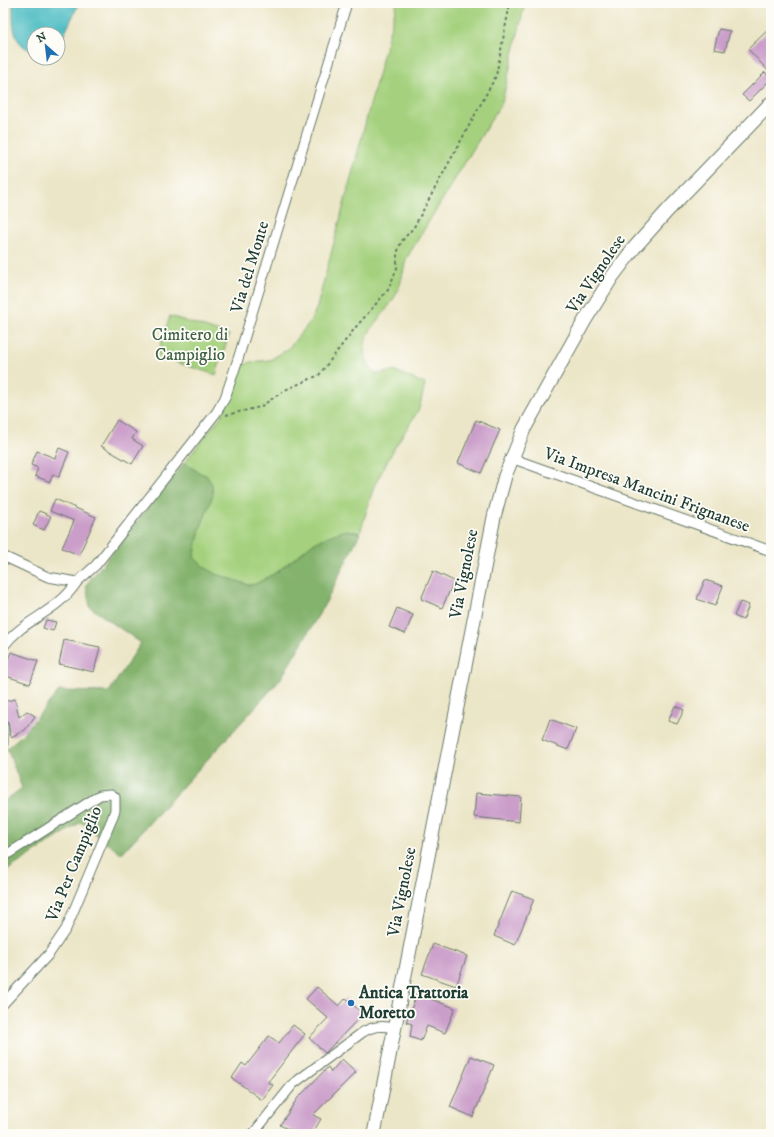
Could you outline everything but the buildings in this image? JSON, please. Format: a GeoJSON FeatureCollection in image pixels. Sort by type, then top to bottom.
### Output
{"type":"FeatureCollection","features":[{"type":"Feature","properties":{"kind":"main road","name":"Via Vignolese"},"geometry":{"type":"LineString","coordinates":[[374,1134],[494,517],[505,476],[524,429],[585,320],[612,277],[634,248],[668,210],[771,103]]}},
{"type":"Feature","properties":{"kind":"street","name":"Via del Monte"},"geometry":{"type":"LineString","coordinates":[[3,646],[19,629],[53,608],[64,599],[77,582],[96,565],[216,413],[224,398],[238,359],[348,3]]}},
{"type":"Feature","properties":{"kind":"street","name":"Via Impresa Mancini Frignanese"},"geometry":{"type":"LineString","coordinates":[[512,458],[771,551]]}},
{"type":"Feature","properties":{"kind":"street"},"geometry":{"type":"LineString","coordinates":[[3,556],[48,578],[77,582]]}},
{"type":"Feature","properties":{"kind":"street"},"geometry":{"type":"LineString","coordinates":[[3,726],[3,744]]}},
{"type":"Feature","properties":{"kind":"street","name":"Via Per Campiglio"},"geometry":{"type":"LineString","coordinates":[[3,857],[100,795],[111,794],[115,797],[115,810],[112,819],[66,929],[49,954],[3,1004]]}},
{"type":"Feature","properties":{"kind":"street"},"geometry":{"type":"LineString","coordinates":[[253,1134],[281,1097],[304,1074],[363,1032],[383,1025],[394,1028]]}},
{"type":"Feature","properties":{"kind":"path"},"geometry":{"type":"LineString","coordinates":[[216,413],[228,415],[260,407],[285,390],[319,375],[355,328],[388,290],[397,268],[396,254],[401,242],[414,227],[496,76],[510,3]]}},
{"type":"Feature","properties":{"kind":"green space"},"geometry":{"type":"Polygon","coordinates":[[[397,3],[525,3],[502,102],[406,259],[402,279],[396,294],[388,308],[374,325],[365,342],[365,352],[368,362],[375,374],[395,371],[425,384],[419,409],[395,447],[374,486],[360,533],[346,530],[311,545],[277,572],[256,584],[249,585],[216,574],[204,567],[194,558],[200,529],[209,506],[206,475],[184,463],[222,415],[235,387],[237,375],[241,367],[251,362],[270,360],[288,349],[310,322],[317,307],[397,3]]]}},
{"type":"Feature","properties":{"kind":"green space","name":"Cimitero di Campiglio"},"geometry":{"type":"Polygon","coordinates":[[[170,316],[229,335],[216,375],[157,356],[170,316]]]}},
{"type":"Feature","properties":{"kind":"green space"},"geometry":{"type":"Polygon","coordinates":[[[184,463],[206,475],[212,484],[213,495],[200,529],[194,557],[204,567],[216,574],[249,585],[256,584],[277,572],[311,545],[328,536],[346,530],[360,533],[326,602],[280,680],[121,854],[81,822],[3,873],[3,802],[22,788],[7,748],[22,735],[59,691],[109,692],[141,643],[90,607],[86,585],[184,463]]]}},
{"type":"Feature","properties":{"kind":"water"},"geometry":{"type":"Polygon","coordinates":[[[13,3],[79,3],[66,31],[66,26],[26,26],[26,48],[17,39],[13,18],[13,3]]]}},
{"type":"Feature","properties":{"kind":"place","name":"Antica Trattoria Moretto"},"geometry":{"type":"Point","coordinates":[351,1003]}}]}
